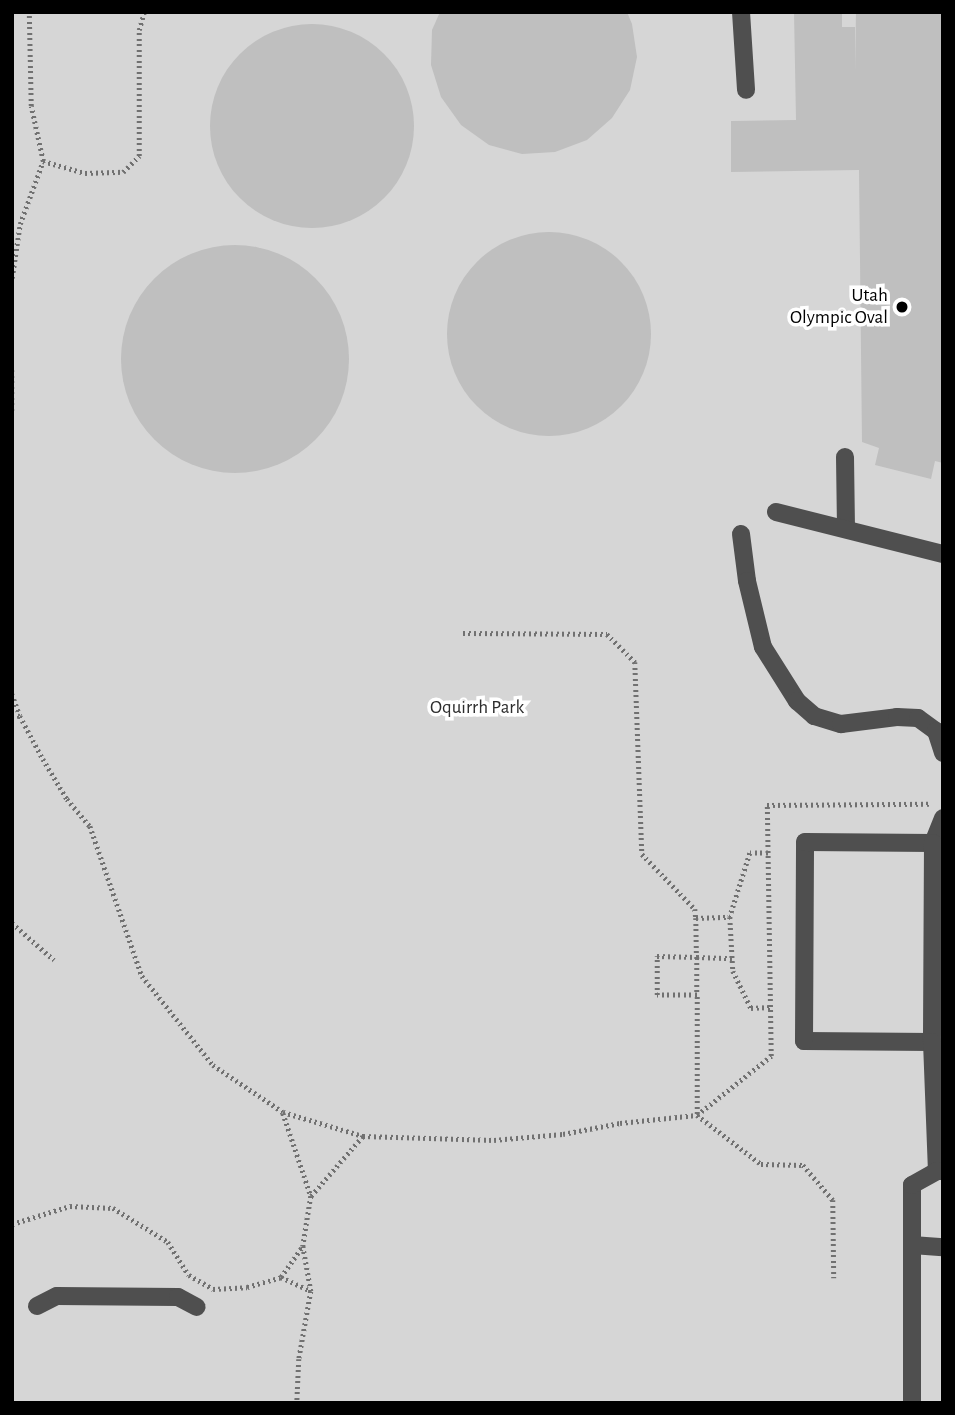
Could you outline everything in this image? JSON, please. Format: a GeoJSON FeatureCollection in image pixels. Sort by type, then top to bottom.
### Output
{"type":"FeatureCollection","features":[{"type":"Feature","properties":{"kind":"lane"},"geometry":{"type":"LineString","coordinates":[[741,12],[746,90]]}},
{"type":"Feature","properties":{"kind":"lane"},"geometry":{"type":"LineString","coordinates":[[845,457],[846,529]]}},
{"type":"Feature","properties":{"kind":"lane"},"geometry":{"type":"LineString","coordinates":[[776,512],[943,554]]}},
{"type":"Feature","properties":{"kind":"lane"},"geometry":{"type":"LineString","coordinates":[[741,534],[747,581],[763,647],[797,701],[814,716],[841,724],[897,717],[918,718],[936,731],[943,753]]}},
{"type":"Feature","properties":{"kind":"lane"},"geometry":{"type":"LineString","coordinates":[[912,1403],[912,1185],[940,1171],[932,1042],[933,843],[943,818]]}},
{"type":"Feature","properties":{"kind":"lane"},"geometry":{"type":"LineString","coordinates":[[932,1042],[804,1041],[805,842],[933,843]]}},
{"type":"Feature","properties":{"kind":"lane"},"geometry":{"type":"LineString","coordinates":[[912,1245],[943,1247]]}},
{"type":"Feature","properties":{"kind":"lane"},"geometry":{"type":"LineString","coordinates":[[37,1306],[57,1296],[178,1297],[197,1307]]}},
{"type":"Feature","properties":{"kind":"path"},"geometry":{"type":"LineString","coordinates":[[12,278],[20,224],[43,161],[31,106],[29,12]]}},
{"type":"Feature","properties":{"kind":"path"},"geometry":{"type":"LineString","coordinates":[[43,161],[85,173],[123,172],[139,156],[139,30],[144,12]]}},
{"type":"Feature","properties":{"kind":"path"},"geometry":{"type":"LineString","coordinates":[[12,370],[12,411]]}},
{"type":"Feature","properties":{"kind":"path"},"geometry":{"type":"LineString","coordinates":[[463,633],[607,634],[635,662],[642,854],[695,909],[698,995],[697,1115]]}},
{"type":"Feature","properties":{"kind":"path"},"geometry":{"type":"LineString","coordinates":[[12,694],[20,716],[67,799],[90,826],[142,976],[213,1065],[283,1112],[363,1136],[494,1140],[563,1135],[620,1123],[697,1115],[771,1056]]}},
{"type":"Feature","properties":{"kind":"path"},"geometry":{"type":"LineString","coordinates":[[12,715],[20,716]]}},
{"type":"Feature","properties":{"kind":"path"},"geometry":{"type":"LineString","coordinates":[[768,853],[750,853],[730,917],[733,971],[751,1008],[770,1007]]}},
{"type":"Feature","properties":{"kind":"path"},"geometry":{"type":"LineString","coordinates":[[696,918],[730,917]]}},
{"type":"Feature","properties":{"kind":"path"},"geometry":{"type":"LineString","coordinates":[[12,923],[54,960]]}},
{"type":"Feature","properties":{"kind":"path"},"geometry":{"type":"LineString","coordinates":[[698,995],[657,995],[657,956],[732,958]]}},
{"type":"Feature","properties":{"kind":"path"},"geometry":{"type":"LineString","coordinates":[[283,1112],[310,1196],[303,1246],[310,1291],[299,1359],[297,1403]]}},
{"type":"Feature","properties":{"kind":"path"},"geometry":{"type":"LineString","coordinates":[[697,1115],[761,1164],[803,1166],[833,1200],[834,1278]]}},
{"type":"Feature","properties":{"kind":"path"},"geometry":{"type":"LineString","coordinates":[[310,1196],[363,1136]]}},
{"type":"Feature","properties":{"kind":"path"},"geometry":{"type":"LineString","coordinates":[[12,1224],[70,1206],[113,1208],[168,1241],[188,1275],[213,1289],[247,1287],[281,1277],[303,1246]]}},
{"type":"Feature","properties":{"kind":"path"},"geometry":{"type":"LineString","coordinates":[[281,1277],[310,1291]]}},
{"type":"Feature","properties":{"kind":"green space","name":"Oquirrh Park"},"geometry":{"type":"Polygon","coordinates":[[[12,12],[943,12],[943,1403],[12,1403],[12,12]]]}},
{"type":"Feature","properties":{"kind":"building"},"geometry":{"type":"Polygon","coordinates":[[[440,12],[627,12],[632,24],[637,57],[630,90],[612,118],[587,140],[555,152],[522,154],[489,145],[461,125],[441,97],[431,65],[432,30],[440,12]]]}},
{"type":"Feature","properties":{"kind":"building","name":"Utah Olympic Oval"},"geometry":{"type":"Polygon","coordinates":[[[794,12],[842,12],[842,27],[855,27],[855,71],[856,12],[943,12],[943,463],[935,461],[931,479],[875,465],[879,448],[862,442],[859,170],[731,172],[731,121],[796,120],[794,12]]]}},
{"type":"Feature","properties":{"kind":"building"},"geometry":{"type":"Polygon","coordinates":[[[312,24],[351,32],[369,41],[384,54],[397,69],[406,87],[414,126],[406,165],[397,183],[384,198],[369,211],[351,220],[312,228],[273,220],[255,211],[240,198],[227,183],[218,165],[210,126],[218,87],[227,69],[240,54],[255,41],[273,32],[312,24]]]}},
{"type":"Feature","properties":{"kind":"building"},"geometry":{"type":"Polygon","coordinates":[[[549,232],[588,240],[606,249],[621,262],[634,277],[643,295],[651,334],[643,373],[634,391],[621,406],[606,419],[588,428],[549,436],[510,428],[492,419],[477,406],[464,391],[455,373],[447,334],[455,295],[464,277],[477,262],[492,249],[510,240],[549,232]]]}},
{"type":"Feature","properties":{"kind":"building"},"geometry":{"type":"Polygon","coordinates":[[[235,245],[257,247],[279,254],[316,278],[340,315],[347,337],[347,381],[340,403],[316,440],[279,464],[257,471],[235,473],[213,471],[191,464],[154,440],[130,403],[123,381],[121,359],[123,337],[130,315],[154,278],[191,254],[213,247],[235,245]]]}},
{"type":"Feature","properties":{"kind":"place","name":"Utah Olympic Oval"},"geometry":{"type":"Point","coordinates":[902,307]}}]}
